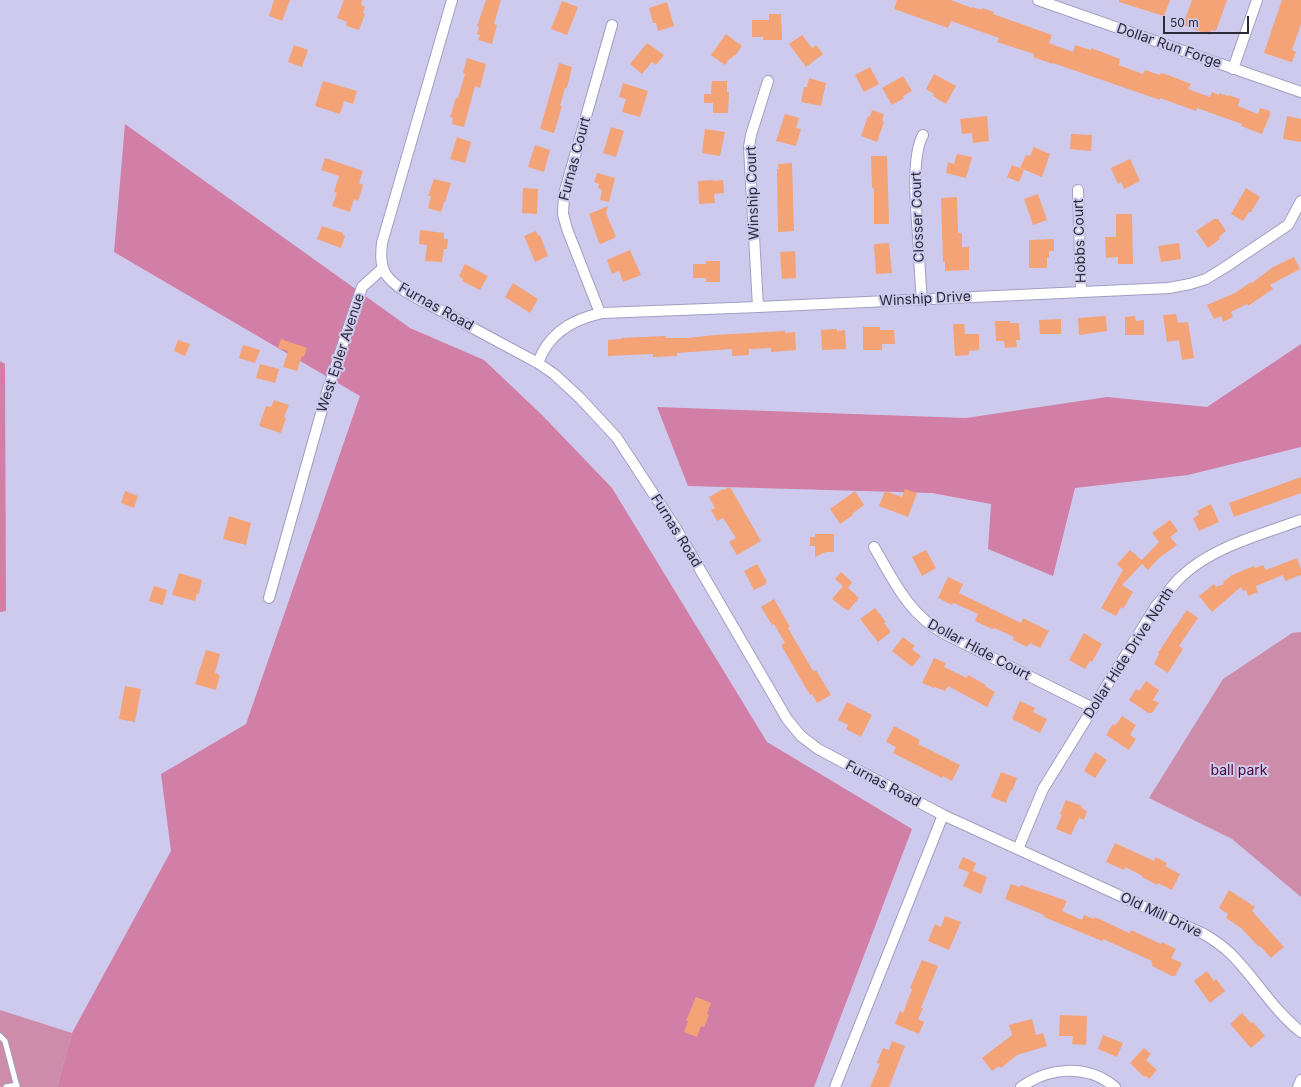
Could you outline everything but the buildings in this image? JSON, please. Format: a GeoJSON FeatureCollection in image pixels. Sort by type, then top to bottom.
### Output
{"type":"FeatureCollection","features":[{"type":"Feature","properties":{"kind":"street"},"geometry":{"type":"LineString","coordinates":[[383,268],[380,257],[382,243],[452,0]]}},
{"type":"Feature","properties":{"kind":"street","name":"Dollar Run Forge"},"geometry":{"type":"LineString","coordinates":[[1038,0],[1301,92]]}},
{"type":"Feature","properties":{"kind":"street"},"geometry":{"type":"LineString","coordinates":[[1233,69],[1256,0]]}},
{"type":"Feature","properties":{"kind":"street","name":"Furnas Court"},"geometry":{"type":"LineString","coordinates":[[600,313],[566,229],[563,218],[563,202],[612,25]]}},
{"type":"Feature","properties":{"kind":"street","name":"Winship Court"},"geometry":{"type":"LineString","coordinates":[[758,307],[749,147],[751,135],[768,81]]}},
{"type":"Feature","properties":{"kind":"street","name":"Closser Court"},"geometry":{"type":"LineString","coordinates":[[922,300],[915,188],[918,151],[920,139],[923,135]]}},
{"type":"Feature","properties":{"kind":"street","name":"Hobbs Court"},"geometry":{"type":"LineString","coordinates":[[1078,190],[1081,292]]}},
{"type":"Feature","properties":{"kind":"street","name":"Winship Drive"},"geometry":{"type":"LineString","coordinates":[[538,363],[545,348],[560,331],[573,322],[589,315],[600,313],[1175,288],[1206,279],[1288,225],[1301,200]]}},
{"type":"Feature","properties":{"kind":"street","name":"Furnas Road"},"geometry":{"type":"LineString","coordinates":[[383,268],[393,283],[403,290],[538,363],[554,374],[582,399],[604,422],[617,438],[677,530],[794,728],[810,743],[828,755],[942,815],[993,838]]}},
{"type":"Feature","properties":{"kind":"street","name":"West Epler Avenue"},"geometry":{"type":"LineString","coordinates":[[269,598],[327,392],[362,287],[383,268]]}},
{"type":"Feature","properties":{"kind":"street","name":"Dollar Hide Drive North"},"geometry":{"type":"LineString","coordinates":[[1018,850],[1043,788],[1156,606],[1166,593],[1181,577],[1203,560],[1223,550],[1301,520]]}},
{"type":"Feature","properties":{"kind":"street","name":"Dollar Hide Court"},"geometry":{"type":"LineString","coordinates":[[874,547],[907,603],[930,626],[1093,708]]}},
{"type":"Feature","properties":{"kind":"street"},"geometry":{"type":"LineString","coordinates":[[834,1087],[942,815]]}},
{"type":"Feature","properties":{"kind":"street","name":"Old Mill Drive"},"geometry":{"type":"LineString","coordinates":[[993,838],[1204,934],[1231,954],[1280,1013],[1301,1032]]}},
{"type":"Feature","properties":{"kind":"street"},"geometry":{"type":"LineString","coordinates":[[1021,1087],[1030,1080],[1057,1071],[1074,1071],[1091,1074],[1104,1079],[1115,1087]]}},
{"type":"Feature","properties":{"kind":"street"},"geometry":{"type":"LineString","coordinates":[[1298,1087],[1301,1080]]}},
{"type":"Feature","properties":{"kind":"lane"},"geometry":{"type":"LineString","coordinates":[[0,1036],[6,1041],[17,1086],[6,1087]]}},
{"type":"Feature","properties":{"kind":"green space","name":"ball park"},"geometry":{"type":"Polygon","coordinates":[[[1301,632],[1301,897],[1232,839],[1149,798],[1223,679],[1292,633],[1301,632]]]}},
{"type":"Feature","properties":{"kind":"green space"},"geometry":{"type":"Polygon","coordinates":[[[0,1010],[72,1033],[57,1087],[0,1087],[0,1010]]]}},
{"type":"Feature","properties":{"kind":"shaded area"},"geometry":{"type":"Polygon","coordinates":[[[125,124],[410,328],[484,360],[542,415],[612,488],[767,742],[912,829],[814,1087],[57,1087],[72,1033],[171,851],[161,774],[246,724],[360,396],[114,252],[125,124]]]}},
{"type":"Feature","properties":{"kind":"shaded area"},"geometry":{"type":"Polygon","coordinates":[[[1301,344],[1301,447],[1188,475],[1075,488],[1053,576],[988,549],[991,504],[932,493],[688,486],[657,407],[966,418],[1107,397],[1207,407],[1301,344]]]}},
{"type":"Feature","properties":{"kind":"shaded area"},"geometry":{"type":"Polygon","coordinates":[[[0,361],[5,364],[6,611],[0,612],[0,361]]]}}]}
